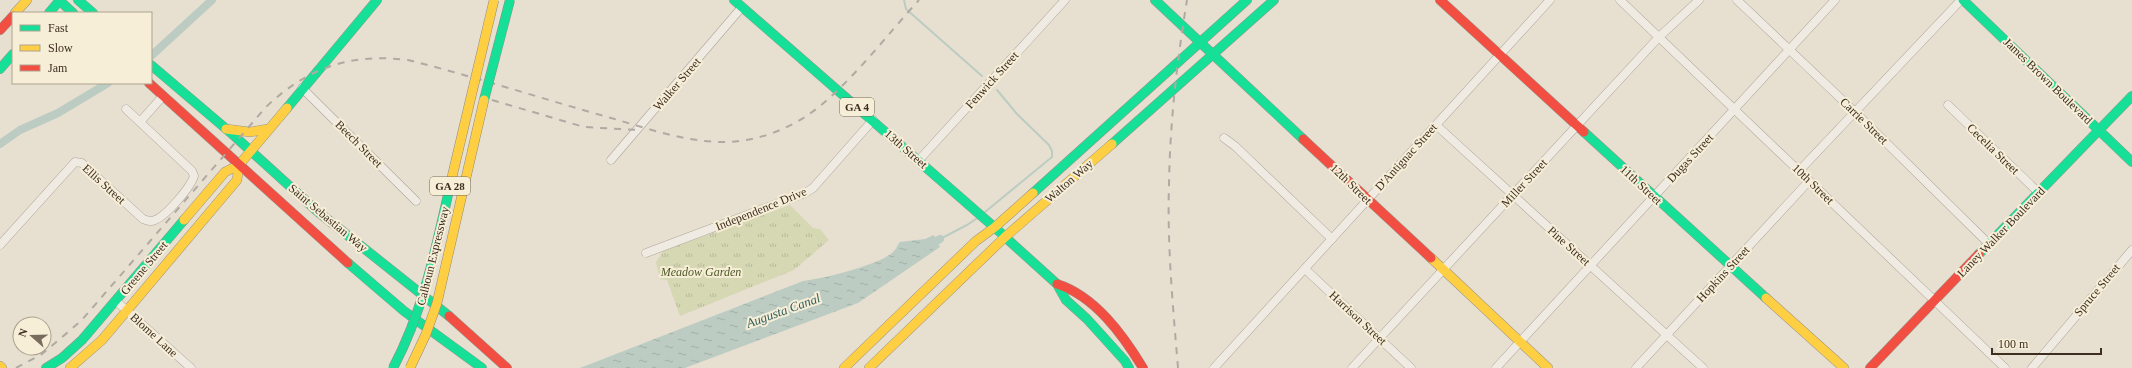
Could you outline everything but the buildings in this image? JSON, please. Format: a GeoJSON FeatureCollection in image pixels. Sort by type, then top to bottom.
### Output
{"type":"FeatureCollection","features":[{"type":"Feature","properties":{"kind":"main road"},"geometry":{"type":"LineString","coordinates":[[16,12],[27,0]]}},
{"type":"Feature","properties":{"kind":"main road"},"geometry":{"type":"LineString","coordinates":[[50,12],[59,0],[72,12]]}},
{"type":"Feature","properties":{"kind":"main road"},"geometry":{"type":"LineString","coordinates":[[78,0],[92,12]]}},
{"type":"Feature","properties":{"kind":"main road","name":"Greene Street"},"geometry":{"type":"LineString","coordinates":[[46,368],[77,344],[116,301],[225,172],[239,164],[377,0]]}},
{"type":"Feature","properties":{"kind":"main road","name":"Calhoun Expressway"},"geometry":{"type":"LineString","coordinates":[[393,368],[416,321],[428,282],[481,48],[494,0]]}},
{"type":"Feature","properties":{"kind":"main road","name":"Calhoun Expressway"},"geometry":{"type":"LineString","coordinates":[[410,368],[426,334],[437,303],[497,46],[510,0]]}},
{"type":"Feature","properties":{"kind":"main road","name":"13th Street"},"geometry":{"type":"LineString","coordinates":[[734,0],[986,218],[1057,284],[1066,300],[1087,319],[1125,361],[1129,368]]}},
{"type":"Feature","properties":{"kind":"main road","name":"12th Street"},"geometry":{"type":"LineString","coordinates":[[1155,0],[1548,368]]}},
{"type":"Feature","properties":{"kind":"main road","name":"Walton Way"},"geometry":{"type":"LineString","coordinates":[[844,368],[976,241],[995,227],[1247,0]]}},
{"type":"Feature","properties":{"kind":"main road","name":"Walton Way"},"geometry":{"type":"LineString","coordinates":[[869,368],[1005,237],[1214,55],[1274,0]]}},
{"type":"Feature","properties":{"kind":"main road","name":"11th Street"},"geometry":{"type":"LineString","coordinates":[[1440,0],[1730,266],[1844,368]]}},
{"type":"Feature","properties":{"kind":"main road","name":"James Brown Boulevard"},"geometry":{"type":"LineString","coordinates":[[1962,0],[2132,162]]}},
{"type":"Feature","properties":{"kind":"main road"},"geometry":{"type":"LineString","coordinates":[[0,30],[12,17]]}},
{"type":"Feature","properties":{"kind":"main road"},"geometry":{"type":"LineString","coordinates":[[0,69],[12,55]]}},
{"type":"Feature","properties":{"kind":"main road","name":"Saint Sebastian Way"},"geometry":{"type":"LineString","coordinates":[[152,66],[317,211],[380,275],[404,311],[482,368]]}},
{"type":"Feature","properties":{"kind":"main road","name":"Saint Sebastian Way"},"geometry":{"type":"LineString","coordinates":[[150,84],[290,212],[380,275],[417,290],[452,318],[507,368]]}},
{"type":"Feature","properties":{"kind":"main road","name":"Laney Walker Boulevard"},"geometry":{"type":"LineString","coordinates":[[1870,368],[2132,96]]}},
{"type":"Feature","properties":{"kind":"main road"},"geometry":{"type":"LineString","coordinates":[[225,129],[250,132],[268,129]]}},
{"type":"Feature","properties":{"kind":"main road"},"geometry":{"type":"LineString","coordinates":[[215,184],[222,165],[221,152],[218,145]]}},
{"type":"Feature","properties":{"kind":"main road","name":"Greene Street"},"geometry":{"type":"LineString","coordinates":[[70,368],[102,340],[237,180],[239,164]]}},
{"type":"Feature","properties":{"kind":"main road","name":"13th Street"},"geometry":{"type":"LineString","coordinates":[[1057,284],[1074,290],[1096,310],[1136,356],[1143,368]]}},
{"type":"Feature","properties":{"kind":"street","name":"Fenwick Street"},"geometry":{"type":"LineString","coordinates":[[919,160],[1065,0]]}},
{"type":"Feature","properties":{"kind":"street","name":"D'Antignac Street"},"geometry":{"type":"LineString","coordinates":[[1214,368],[1550,0]]}},
{"type":"Feature","properties":{"kind":"street","name":"10th Street"},"geometry":{"type":"LineString","coordinates":[[1620,0],[2005,368]]}},
{"type":"Feature","properties":{"kind":"street","name":"Miller Street"},"geometry":{"type":"LineString","coordinates":[[1352,368],[1659,37],[1699,0]]}},
{"type":"Feature","properties":{"kind":"street","name":"Carrie Street"},"geometry":{"type":"LineString","coordinates":[[1737,0],[1855,112],[1989,244]]}},
{"type":"Feature","properties":{"kind":"street","name":"Dugas Street"},"geometry":{"type":"LineString","coordinates":[[1496,368],[1835,0]]}},
{"type":"Feature","properties":{"kind":"street"},"geometry":{"type":"LineString","coordinates":[[1799,171],[1962,0]]}},
{"type":"Feature","properties":{"kind":"street","name":"Walker Street"},"geometry":{"type":"LineString","coordinates":[[611,160],[742,7]]}},
{"type":"Feature","properties":{"kind":"street","name":"Beech Street"},"geometry":{"type":"LineString","coordinates":[[302,88],[416,201]]}},
{"type":"Feature","properties":{"kind":"street"},"geometry":{"type":"LineString","coordinates":[[126,109],[140,122],[163,96]]}},
{"type":"Feature","properties":{"kind":"street","name":"Cecelia Street"},"geometry":{"type":"LineString","coordinates":[[1948,105],[2039,193]]}},
{"type":"Feature","properties":{"kind":"street","name":"Independence Drive"},"geometry":{"type":"LineString","coordinates":[[646,253],[805,193],[812,188],[873,120]]}},
{"type":"Feature","properties":{"kind":"street","name":"Ellis Street"},"geometry":{"type":"LineString","coordinates":[[0,246],[75,162],[86,166],[143,220],[153,221],[162,216],[189,186],[194,176],[189,167],[140,122]]}},
{"type":"Feature","properties":{"kind":"street","name":"Pine Street"},"geometry":{"type":"LineString","coordinates":[[1436,125],[1703,368]]}},
{"type":"Feature","properties":{"kind":"street"},"geometry":{"type":"LineString","coordinates":[[1224,138],[1235,146],[1332,239]]}},
{"type":"Feature","properties":{"kind":"street","name":"Hopkins Street"},"geometry":{"type":"LineString","coordinates":[[1636,368],[1809,180]]}},
{"type":"Feature","properties":{"kind":"street","name":"Spruce Street"},"geometry":{"type":"LineString","coordinates":[[2032,368],[2132,250]]}},
{"type":"Feature","properties":{"kind":"street","name":"Harrison Street"},"geometry":{"type":"LineString","coordinates":[[1305,268],[1411,368]]}},
{"type":"Feature","properties":{"kind":"street","name":"Blome Lane"},"geometry":{"type":"LineString","coordinates":[[116,301],[191,368]]}},
{"type":"Feature","properties":{"kind":"green space","name":"Meadow Garden"},"geometry":{"type":"Polygon","coordinates":[[[790,205],[813,228],[820,229],[829,240],[794,270],[680,316],[667,280],[660,279],[656,262],[663,251],[790,205]]]}},
{"type":"Feature","properties":{"kind":"water"},"geometry":{"type":"Polygon","coordinates":[[[934,235],[940,247],[858,303],[685,368],[580,368],[803,281],[836,274],[876,262],[893,252],[900,242],[925,239],[934,235]]]}},
{"type":"Feature","properties":{"kind":"waterway"},"geometry":{"type":"LineString","coordinates":[[152,55],[212,0]]}},
{"type":"Feature","properties":{"kind":"waterway"},"geometry":{"type":"LineString","coordinates":[[904,0],[906,9],[982,76]]}},
{"type":"Feature","properties":{"kind":"waterway"},"geometry":{"type":"LineString","coordinates":[[0,144],[20,130],[58,113],[106,84]]}},
{"type":"Feature","properties":{"kind":"waterway"},"geometry":{"type":"LineString","coordinates":[[985,212],[1052,157],[1052,151],[1049,145],[1017,114],[997,90]]}},
{"type":"Feature","properties":{"kind":"waterway"},"geometry":{"type":"LineString","coordinates":[[940,239],[979,217]]}},
{"type":"Feature","properties":{"kind":"waterway","name":"Augusta Canal"},"geometry":{"type":"LineString","coordinates":[[928,246],[940,239]]}},
{"type":"Feature","properties":{"kind":"railway"},"geometry":{"type":"LineString","coordinates":[[16,368],[42,354],[81,321],[266,107],[298,82],[331,66],[349,61],[368,59],[387,58],[408,60],[678,137],[720,142],[743,141],[788,127],[823,104],[866,61],[919,0]]}},
{"type":"Feature","properties":{"kind":"railway"},"geometry":{"type":"LineString","coordinates":[[1178,368],[1172,299],[1169,184],[1175,92],[1187,0]]}},
{"type":"Feature","properties":{"kind":"railway"},"geometry":{"type":"LineString","coordinates":[[492,100],[584,127],[639,130]]}},
{"type":"Feature","properties":{"kind":"traffic: fast"},"geometry":{"type":"LineString","coordinates":[[59,0],[72,12]]}},
{"type":"Feature","properties":{"kind":"traffic: fast"},"geometry":{"type":"LineString","coordinates":[[50,12],[60,0]]}},
{"type":"Feature","properties":{"kind":"traffic: fast"},"geometry":{"type":"LineString","coordinates":[[78,0],[92,12]]}},
{"type":"Feature","properties":{"kind":"traffic: fast"},"geometry":{"type":"LineString","coordinates":[[287,108],[377,0]]}},
{"type":"Feature","properties":{"kind":"traffic: fast"},"geometry":{"type":"LineString","coordinates":[[484,100],[510,0]]}},
{"type":"Feature","properties":{"kind":"traffic: fast"},"geometry":{"type":"LineString","coordinates":[[734,0],[1001,233]]}},
{"type":"Feature","properties":{"kind":"traffic: fast"},"geometry":{"type":"LineString","coordinates":[[1155,0],[1303,139]]}},
{"type":"Feature","properties":{"kind":"traffic: fast"},"geometry":{"type":"LineString","coordinates":[[1033,193],[1247,0]]}},
{"type":"Feature","properties":{"kind":"traffic: fast"},"geometry":{"type":"LineString","coordinates":[[1112,144],[1274,0]]}},
{"type":"Feature","properties":{"kind":"traffic: fast"},"geometry":{"type":"LineString","coordinates":[[1963,0],[2132,162]]}},
{"type":"Feature","properties":{"kind":"traffic: fast"},"geometry":{"type":"LineString","coordinates":[[0,69],[12,55]]}},
{"type":"Feature","properties":{"kind":"traffic: fast"},"geometry":{"type":"LineString","coordinates":[[152,66],[231,133],[317,211],[449,316]]}},
{"type":"Feature","properties":{"kind":"traffic: fast"},"geometry":{"type":"LineString","coordinates":[[1979,254],[2132,96]]}},
{"type":"Feature","properties":{"kind":"traffic: fast"},"geometry":{"type":"LineString","coordinates":[[1584,132],[1766,298]]}},
{"type":"Feature","properties":{"kind":"traffic: fast"},"geometry":{"type":"LineString","coordinates":[[393,368],[414,322],[422,298],[452,177]]}},
{"type":"Feature","properties":{"kind":"traffic: fast"},"geometry":{"type":"LineString","coordinates":[[46,368],[62,358],[82,340],[184,220]]}},
{"type":"Feature","properties":{"kind":"traffic: fast"},"geometry":{"type":"LineString","coordinates":[[1005,237],[1057,284],[1066,300],[1087,319],[1125,361],[1129,368]]}},
{"type":"Feature","properties":{"kind":"traffic: fast"},"geometry":{"type":"LineString","coordinates":[[348,263],[404,311],[482,368]]}},
{"type":"Feature","properties":{"kind":"traffic: slow"},"geometry":{"type":"LineString","coordinates":[[16,12],[27,0]]}},
{"type":"Feature","properties":{"kind":"traffic: slow"},"geometry":{"type":"LineString","coordinates":[[452,177],[494,0]]}},
{"type":"Feature","properties":{"kind":"traffic: slow"},"geometry":{"type":"LineString","coordinates":[[410,368],[426,334],[437,303],[484,100]]}},
{"type":"Feature","properties":{"kind":"traffic: slow"},"geometry":{"type":"LineString","coordinates":[[184,220],[225,172],[239,165],[287,108]]}},
{"type":"Feature","properties":{"kind":"traffic: slow"},"geometry":{"type":"LineString","coordinates":[[226,129],[250,132],[268,129]]}},
{"type":"Feature","properties":{"kind":"traffic: slow"},"geometry":{"type":"LineString","coordinates":[[869,368],[1005,237],[1112,144]]}},
{"type":"Feature","properties":{"kind":"traffic: slow"},"geometry":{"type":"LineString","coordinates":[[70,368],[102,340],[237,180],[239,165]]}},
{"type":"Feature","properties":{"kind":"traffic: slow"},"geometry":{"type":"LineString","coordinates":[[844,368],[976,241],[995,227],[1033,193]]}},
{"type":"Feature","properties":{"kind":"traffic: slow"},"geometry":{"type":"LineString","coordinates":[[1431,258],[1548,368]]}},
{"type":"Feature","properties":{"kind":"traffic: slow"},"geometry":{"type":"LineString","coordinates":[[1766,298],[1844,368]]}},
{"type":"Feature","properties":{"kind":"traffic: jam"},"geometry":{"type":"LineString","coordinates":[[1440,0],[1584,132]]}},
{"type":"Feature","properties":{"kind":"traffic: jam"},"geometry":{"type":"LineString","coordinates":[[0,30],[12,17]]}},
{"type":"Feature","properties":{"kind":"traffic: jam"},"geometry":{"type":"LineString","coordinates":[[150,84],[348,263]]}},
{"type":"Feature","properties":{"kind":"traffic: jam"},"geometry":{"type":"LineString","coordinates":[[1303,139],[1431,258]]}},
{"type":"Feature","properties":{"kind":"traffic: jam"},"geometry":{"type":"LineString","coordinates":[[1870,368],[1979,254]]}},
{"type":"Feature","properties":{"kind":"traffic: jam"},"geometry":{"type":"LineString","coordinates":[[1057,284],[1071,290],[1096,307],[1117,330],[1143,368]]}},
{"type":"Feature","properties":{"kind":"traffic: jam"},"geometry":{"type":"LineString","coordinates":[[449,316],[507,368]]}}]}
